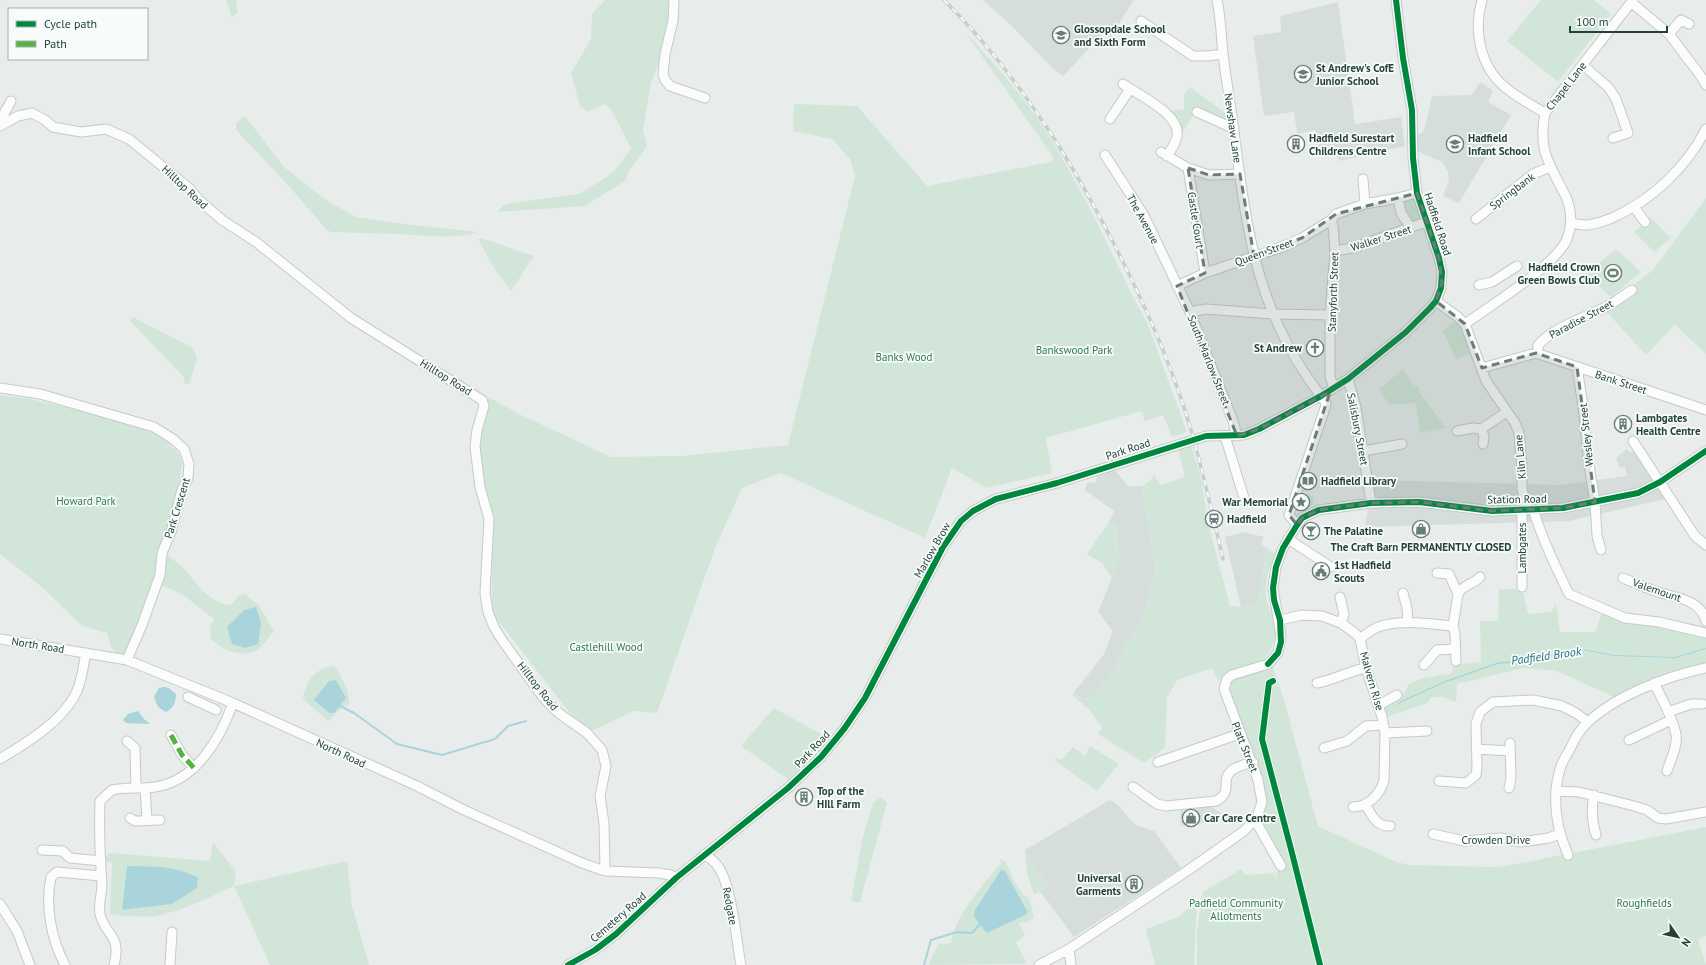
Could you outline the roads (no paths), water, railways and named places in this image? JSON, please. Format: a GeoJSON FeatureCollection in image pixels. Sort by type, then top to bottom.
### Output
{"type":"FeatureCollection","features":[{"type":"Feature","properties":{"kind":"street"},"geometry":{"type":"LineString","coordinates":[[674,0],[673,21],[665,54],[663,74],[665,80],[670,86],[705,98]]}},
{"type":"Feature","properties":{"kind":"street","name":"Newshaw Lane"},"geometry":{"type":"LineString","coordinates":[[1217,0],[1246,222],[1254,256],[1272,314],[1294,356],[1322,396]]}},
{"type":"Feature","properties":{"kind":"street","name":"Hadfield Road"},"geometry":{"type":"LineString","coordinates":[[1206,436],[1244,435],[1259,429],[1322,396],[1348,379],[1406,332],[1436,301],[1442,283],[1442,272],[1439,258],[1417,193],[1412,158],[1412,110],[1403,58],[1396,0]]}},
{"type":"Feature","properties":{"kind":"street"},"geometry":{"type":"LineString","coordinates":[[1482,0],[1478,33],[1479,46],[1486,63],[1494,76],[1506,88],[1545,113]]}},
{"type":"Feature","properties":{"kind":"street"},"geometry":{"type":"LineString","coordinates":[[1632,1],[1669,34],[1690,64],[1703,72],[1706,85]]}},
{"type":"Feature","properties":{"kind":"street","name":"Chapel Lane"},"geometry":{"type":"LineString","coordinates":[[1465,324],[1497,290],[1529,278],[1556,255],[1566,241],[1571,223],[1569,203],[1550,167],[1543,146],[1542,132],[1545,113],[1632,1]]}},
{"type":"Feature","properties":{"kind":"street"},"geometry":{"type":"LineString","coordinates":[[1669,34],[1681,20],[1689,24]]}},
{"type":"Feature","properties":{"kind":"street"},"geometry":{"type":"LineString","coordinates":[[1141,21],[1194,56],[1223,54]]}},
{"type":"Feature","properties":{"kind":"street"},"geometry":{"type":"LineString","coordinates":[[1583,65],[1609,88],[1616,99],[1628,133],[1613,138]]}},
{"type":"Feature","properties":{"kind":"street"},"geometry":{"type":"LineString","coordinates":[[1110,119],[1126,87],[1165,112],[1175,122],[1177,137],[1164,154],[1188,168],[1210,175],[1240,174]]}},
{"type":"Feature","properties":{"kind":"street"},"geometry":{"type":"LineString","coordinates":[[0,121],[11,101]]}},
{"type":"Feature","properties":{"kind":"street"},"geometry":{"type":"LineString","coordinates":[[1197,112],[1230,127],[1234,127]]}},
{"type":"Feature","properties":{"kind":"street","name":"Hilltop Road"},"geometry":{"type":"LineString","coordinates":[[0,126],[18,116],[32,113],[54,127],[81,132],[106,129],[129,139],[189,188],[198,200],[222,220],[256,242],[351,318],[482,400],[484,406],[477,430],[475,447],[480,487],[489,519],[485,593],[488,612],[494,627],[502,640],[542,696],[553,708],[587,733],[602,750],[606,766],[600,796],[604,823],[605,871]]}},
{"type":"Feature","properties":{"kind":"street"},"geometry":{"type":"LineString","coordinates":[[1571,223],[1587,225],[1601,222],[1636,206],[1672,178],[1699,143],[1706,129]]}},
{"type":"Feature","properties":{"kind":"street","name":"The Avenue"},"geometry":{"type":"LineString","coordinates":[[1105,155],[1144,214],[1177,286]]}},
{"type":"Feature","properties":{"kind":"street","name":"Springbank"},"geometry":{"type":"LineString","coordinates":[[1476,219],[1533,174],[1550,167]]}},
{"type":"Feature","properties":{"kind":"street","name":"Castle Court"},"geometry":{"type":"LineString","coordinates":[[1188,168],[1205,272]]}},
{"type":"Feature","properties":{"kind":"street"},"geometry":{"type":"LineString","coordinates":[[1363,179],[1365,204]]}},
{"type":"Feature","properties":{"kind":"street","name":"Queen Street"},"geometry":{"type":"LineString","coordinates":[[1177,286],[1205,272],[1280,248],[1302,238],[1330,220],[1336,214],[1365,204],[1417,193]]}},
{"type":"Feature","properties":{"kind":"street"},"geometry":{"type":"LineString","coordinates":[[1398,198],[1401,213],[1411,228]]}},
{"type":"Feature","properties":{"kind":"street"},"geometry":{"type":"LineString","coordinates":[[1636,206],[1637,211],[1645,222]]}},
{"type":"Feature","properties":{"kind":"street","name":"Stanyforth Street"},"geometry":{"type":"LineString","coordinates":[[1330,220],[1333,226],[1335,251],[1330,315],[1330,378],[1334,388]]}},
{"type":"Feature","properties":{"kind":"street","name":"Walker Street"},"geometry":{"type":"LineString","coordinates":[[1335,251],[1352,248],[1426,222]]}},
{"type":"Feature","properties":{"kind":"street"},"geometry":{"type":"LineString","coordinates":[[1479,286],[1497,290],[1517,266]]}},
{"type":"Feature","properties":{"kind":"street","name":"South Marlow Street"},"geometry":{"type":"LineString","coordinates":[[1177,286],[1190,312],[1233,420],[1237,436]]}},
{"type":"Feature","properties":{"kind":"street","name":"Paradise Street"},"geometry":{"type":"LineString","coordinates":[[1537,353],[1538,345],[1543,340],[1572,322],[1611,304],[1632,290]]}},
{"type":"Feature","properties":{"kind":"street"},"geometry":{"type":"LineString","coordinates":[[1436,301],[1465,324]]}},
{"type":"Feature","properties":{"kind":"street"},"geometry":{"type":"LineString","coordinates":[[1190,312],[1206,309],[1272,314],[1330,315]]}},
{"type":"Feature","properties":{"kind":"street","name":"Kiln Lane"},"geometry":{"type":"LineString","coordinates":[[1465,324],[1486,381],[1515,423],[1519,433],[1522,489],[1527,509]]}},
{"type":"Feature","properties":{"kind":"street"},"geometry":{"type":"LineString","coordinates":[[1482,368],[1537,353]]}},
{"type":"Feature","properties":{"kind":"street","name":"Bank Street"},"geometry":{"type":"LineString","coordinates":[[1537,353],[1706,410]]}},
{"type":"Feature","properties":{"kind":"street","name":"Wesley Street"},"geometry":{"type":"LineString","coordinates":[[1577,367],[1584,406],[1589,465],[1595,502],[1597,536],[1601,550]]}},
{"type":"Feature","properties":{"kind":"street","name":"Salisbury Street"},"geometry":{"type":"LineString","coordinates":[[1348,379],[1356,407],[1371,503]]}},
{"type":"Feature","properties":{"kind":"street","name":"Park Crescent"},"geometry":{"type":"LineString","coordinates":[[0,388],[13,392],[40,394],[154,427],[173,439],[184,449],[189,464],[188,478],[182,490],[171,532],[162,554],[160,575],[142,625],[127,660]]}},
{"type":"Feature","properties":{"kind":"street"},"geometry":{"type":"LineString","coordinates":[[1297,524],[1289,514],[1326,408],[1326,404],[1322,396]]}},
{"type":"Feature","properties":{"kind":"street"},"geometry":{"type":"LineString","coordinates":[[1457,431],[1473,428],[1481,429],[1507,412]]}},
{"type":"Feature","properties":{"kind":"street"},"geometry":{"type":"LineString","coordinates":[[1481,429],[1484,436],[1483,444]]}},
{"type":"Feature","properties":{"kind":"street","name":"Park Road"},"geometry":{"type":"LineString","coordinates":[[1057,483],[1206,436]]}},
{"type":"Feature","properties":{"kind":"street"},"geometry":{"type":"LineString","coordinates":[[1225,436],[1245,501]]}},
{"type":"Feature","properties":{"kind":"street"},"geometry":{"type":"LineString","coordinates":[[1633,441],[1695,536],[1706,545]]}},
{"type":"Feature","properties":{"kind":"street"},"geometry":{"type":"LineString","coordinates":[[1364,451],[1402,444]]}},
{"type":"Feature","properties":{"kind":"street","name":"Station Road"},"geometry":{"type":"LineString","coordinates":[[1297,524],[1302,518],[1319,510],[1371,503],[1419,502],[1492,511],[1562,508],[1638,493],[1660,482],[1706,454]]}},
{"type":"Feature","properties":{"kind":"street","name":"Marlow Brow"},"geometry":{"type":"LineString","coordinates":[[917,596],[943,547],[961,521],[973,511],[996,499],[1057,483]]}},
{"type":"Feature","properties":{"kind":"street"},"geometry":{"type":"LineString","coordinates":[[1527,509],[1538,526],[1569,594],[1626,618],[1659,622],[1706,633]]}},
{"type":"Feature","properties":{"kind":"street","name":"Lambgates"},"geometry":{"type":"LineString","coordinates":[[1522,587],[1527,509]]}},
{"type":"Feature","properties":{"kind":"street","name":"Platt Street"},"geometry":{"type":"LineString","coordinates":[[1039,965],[1069,949],[1187,871],[1244,831],[1259,814],[1262,802],[1253,762],[1240,734],[1224,689],[1225,683],[1232,675],[1268,664],[1274,658],[1281,642],[1280,620],[1274,600],[1273,588],[1276,567],[1280,554],[1297,524]]}},
{"type":"Feature","properties":{"kind":"street"},"geometry":{"type":"LineString","coordinates":[[1288,539],[1331,567]]}},
{"type":"Feature","properties":{"kind":"street"},"geometry":{"type":"LineString","coordinates":[[1437,573],[1449,574],[1458,594]]}},
{"type":"Feature","properties":{"kind":"street"},"geometry":{"type":"LineString","coordinates":[[1456,661],[1455,634],[1453,626],[1458,594],[1463,586],[1473,583],[1480,577]]}},
{"type":"Feature","properties":{"kind":"street","name":"Valemount"},"geometry":{"type":"LineString","coordinates":[[1623,578],[1663,593],[1681,597],[1695,605],[1704,615],[1706,621]]}},
{"type":"Feature","properties":{"kind":"street"},"geometry":{"type":"LineString","coordinates":[[1403,593],[1407,608],[1408,622]]}},
{"type":"Feature","properties":{"kind":"street","name":"Park Road"},"geometry":{"type":"LineString","coordinates":[[676,878],[807,772],[832,743],[865,698],[917,596]]}},
{"type":"Feature","properties":{"kind":"street"},"geometry":{"type":"LineString","coordinates":[[1340,597],[1344,614],[1341,623]]}},
{"type":"Feature","properties":{"kind":"street","name":"Malvern Rise"},"geometry":{"type":"LineString","coordinates":[[1280,620],[1312,614],[1322,616],[1341,623],[1356,634],[1360,639],[1366,668],[1379,705],[1384,729],[1384,780],[1382,787],[1377,794],[1366,805]]}},
{"type":"Feature","properties":{"kind":"street"},"geometry":{"type":"LineString","coordinates":[[1360,639],[1380,626],[1408,622],[1453,626]]}},
{"type":"Feature","properties":{"kind":"street","name":"North Road"},"geometry":{"type":"LineString","coordinates":[[0,639],[127,660],[233,703],[417,786],[464,810],[582,863],[605,871],[659,873],[671,875],[676,878]]}},
{"type":"Feature","properties":{"kind":"street"},"geometry":{"type":"LineString","coordinates":[[1424,665],[1438,650],[1455,649]]}},
{"type":"Feature","properties":{"kind":"street"},"geometry":{"type":"LineString","coordinates":[[0,759],[51,724],[60,714],[75,695],[80,681],[86,653]]}},
{"type":"Feature","properties":{"kind":"street"},"geometry":{"type":"LineString","coordinates":[[1317,683],[1333,680],[1366,668]]}},
{"type":"Feature","properties":{"kind":"street"},"geometry":{"type":"LineString","coordinates":[[1568,855],[1559,834],[1555,811],[1561,766],[1577,734],[1588,722],[1623,698],[1654,683],[1706,668]]}},
{"type":"Feature","properties":{"kind":"street"},"geometry":{"type":"LineString","coordinates":[[1654,683],[1670,716],[1677,735],[1667,771]]}},
{"type":"Feature","properties":{"kind":"street"},"geometry":{"type":"LineString","coordinates":[[198,702],[204,691]]}},
{"type":"Feature","properties":{"kind":"street"},"geometry":{"type":"LineString","coordinates":[[1379,705],[1397,695]]}},
{"type":"Feature","properties":{"kind":"street"},"geometry":{"type":"LineString","coordinates":[[188,697],[216,710]]}},
{"type":"Feature","properties":{"kind":"street"},"geometry":{"type":"LineString","coordinates":[[1439,781],[1466,783],[1476,775],[1476,724],[1480,712],[1493,702],[1533,700],[1562,706],[1576,713],[1588,722]]}},
{"type":"Feature","properties":{"kind":"street"},"geometry":{"type":"LineString","coordinates":[[114,965],[117,947],[114,937],[101,916],[99,903],[102,886],[100,801],[112,790],[156,787],[177,780],[194,768],[216,739],[233,703]]}},
{"type":"Feature","properties":{"kind":"street"},"geometry":{"type":"LineString","coordinates":[[1629,740],[1691,704],[1703,704]]}},
{"type":"Feature","properties":{"kind":"street"},"geometry":{"type":"LineString","coordinates":[[1324,748],[1347,741],[1366,726],[1384,729],[1427,731]]}},
{"type":"Feature","properties":{"kind":"street"},"geometry":{"type":"LineString","coordinates":[[1158,762],[1240,734]]}},
{"type":"Feature","properties":{"kind":"street"},"geometry":{"type":"LineString","coordinates":[[171,735],[182,755],[194,768]]}},
{"type":"Feature","properties":{"kind":"street"},"geometry":{"type":"LineString","coordinates":[[127,741],[135,748],[139,756],[141,788],[147,820]]}},
{"type":"Feature","properties":{"kind":"street"},"geometry":{"type":"LineString","coordinates":[[1476,749],[1510,747],[1511,778],[1509,788]]}},
{"type":"Feature","properties":{"kind":"street"},"geometry":{"type":"LineString","coordinates":[[1133,787],[1157,804],[1166,806],[1216,801],[1223,797],[1226,791],[1227,779],[1230,772],[1237,767],[1253,762]]}},
{"type":"Feature","properties":{"kind":"street"},"geometry":{"type":"LineString","coordinates":[[1557,791],[1579,792],[1594,795],[1646,810],[1658,818],[1706,812]]}},
{"type":"Feature","properties":{"kind":"street"},"geometry":{"type":"LineString","coordinates":[[1594,795],[1592,805],[1593,825],[1596,835]]}},
{"type":"Feature","properties":{"kind":"street"},"geometry":{"type":"LineString","coordinates":[[1354,807],[1366,805],[1376,821],[1386,826],[1390,826]]}},
{"type":"Feature","properties":{"kind":"street"},"geometry":{"type":"LineString","coordinates":[[130,818],[134,821],[160,820]]}},
{"type":"Feature","properties":{"kind":"street"},"geometry":{"type":"LineString","coordinates":[[1255,820],[1281,866]]}},
{"type":"Feature","properties":{"kind":"street","name":"Crowden Drive"},"geometry":{"type":"LineString","coordinates":[[1433,834],[1464,842],[1500,838],[1521,842],[1549,838],[1559,834]]}},
{"type":"Feature","properties":{"kind":"street"},"geometry":{"type":"LineString","coordinates":[[42,850],[63,851],[70,858],[101,861]]}},
{"type":"Feature","properties":{"kind":"street","name":"Redgate"},"geometry":{"type":"LineString","coordinates":[[705,854],[717,864],[725,881],[730,897],[741,965]]}},
{"type":"Feature","properties":{"kind":"street"},"geometry":{"type":"LineString","coordinates":[[65,965],[56,945],[51,923],[48,888],[51,876],[57,872],[101,876]]}},
{"type":"Feature","properties":{"kind":"street","name":"Cemetery Road"},"geometry":{"type":"LineString","coordinates":[[568,965],[604,944],[676,878]]}},
{"type":"Feature","properties":{"kind":"street"},"geometry":{"type":"LineString","coordinates":[[0,904],[17,931],[30,965]]}},
{"type":"Feature","properties":{"kind":"street"},"geometry":{"type":"LineString","coordinates":[[170,965],[172,932]]}},
{"type":"Feature","properties":{"kind":"street"},"geometry":{"type":"LineString","coordinates":[[1069,949],[1071,965]]}},
{"type":"Feature","properties":{"kind":"water"},"geometry":{"type":"Polygon","coordinates":[[[256,607],[261,623],[258,644],[245,648],[232,644],[227,627],[244,610],[256,607]]]}},
{"type":"Feature","properties":{"kind":"water"},"geometry":{"type":"Polygon","coordinates":[[[1706,648],[1676,658],[1614,656],[1582,650],[1519,662],[1498,664],[1446,682],[1394,707],[1401,701],[1445,681],[1499,662],[1520,661],[1582,649],[1614,655],[1675,657],[1706,648]]]}},
{"type":"Feature","properties":{"kind":"water"},"geometry":{"type":"Polygon","coordinates":[[[336,680],[346,698],[334,713],[329,713],[314,700],[329,681],[336,680]]]}},
{"type":"Feature","properties":{"kind":"water"},"geometry":{"type":"Polygon","coordinates":[[[159,688],[169,688],[176,694],[174,705],[166,712],[158,707],[154,697],[159,688]]]}},
{"type":"Feature","properties":{"kind":"water"},"geometry":{"type":"Polygon","coordinates":[[[138,711],[150,724],[126,723],[123,720],[128,714],[138,711]]]}},
{"type":"Feature","properties":{"kind":"water"},"geometry":{"type":"Polygon","coordinates":[[[1266,742],[1295,851],[1322,965],[1321,965],[1266,742]]]}},
{"type":"Feature","properties":{"kind":"water"},"geometry":{"type":"Polygon","coordinates":[[[127,866],[155,867],[181,871],[198,878],[197,888],[172,904],[122,910],[127,866]]]}},
{"type":"Feature","properties":{"kind":"water"},"geometry":{"type":"Polygon","coordinates":[[[1001,870],[1005,871],[1027,911],[1027,914],[987,933],[974,917],[975,910],[1001,870]]]}},
{"type":"Feature","properties":{"kind":"waterway"},"geometry":{"type":"LineString","coordinates":[[340,706],[354,713],[397,744],[442,755],[495,739],[508,726],[526,721]]}},
{"type":"Feature","properties":{"kind":"waterway","name":"Padfield Brook"},"geometry":{"type":"LineString","coordinates":[[924,965],[931,940],[957,932],[972,933],[980,924]]}},
{"type":"Feature","properties":{"kind":"railway"},"geometry":{"type":"LineString","coordinates":[[944,0],[999,61],[1024,94],[1069,162],[1109,233],[1162,348],[1185,409],[1200,462],[1223,559]]}},
{"type":"Feature","properties":{"kind":"place","name":"Glossopdale School and Sixth Form"},"geometry":{"type":"Point","coordinates":[1061,35]}},
{"type":"Feature","properties":{"kind":"place","name":"St Andrew's CofE Junior School"},"geometry":{"type":"Point","coordinates":[1303,74]}},
{"type":"Feature","properties":{"kind":"place","name":"Hadfield Surestart Childrens Centre"},"geometry":{"type":"Point","coordinates":[1296,144]}},
{"type":"Feature","properties":{"kind":"place","name":"Hadfield Infant School"},"geometry":{"type":"Point","coordinates":[1455,144]}},
{"type":"Feature","properties":{"kind":"place","name":"Hadfield Crown Green Bowls Club"},"geometry":{"type":"Point","coordinates":[1613,273]}},
{"type":"Feature","properties":{"kind":"place","name":"St Andrew"},"geometry":{"type":"Point","coordinates":[1315,348]}},
{"type":"Feature","properties":{"kind":"place","name":"Lambgates Health Centre"},"geometry":{"type":"Point","coordinates":[1623,424]}},
{"type":"Feature","properties":{"kind":"place","name":"Hadfield Library"},"geometry":{"type":"Point","coordinates":[1308,481]}},
{"type":"Feature","properties":{"kind":"place","name":"War Memorial"},"geometry":{"type":"Point","coordinates":[1301,502]}},
{"type":"Feature","properties":{"kind":"place","name":"Hadfield"},"geometry":{"type":"Point","coordinates":[1214,519]}},
{"type":"Feature","properties":{"kind":"place","name":"The Craft Barn PERMANENTLY CLOSED"},"geometry":{"type":"Point","coordinates":[1421,529]}},
{"type":"Feature","properties":{"kind":"place","name":"The Palatine"},"geometry":{"type":"Point","coordinates":[1311,531]}},
{"type":"Feature","properties":{"kind":"place","name":"1st Hadfield Scouts"},"geometry":{"type":"Point","coordinates":[1321,571]}},
{"type":"Feature","properties":{"kind":"place","name":"Top of the HIll Farm"},"geometry":{"type":"Point","coordinates":[804,797]}},
{"type":"Feature","properties":{"kind":"place","name":"Car Care Centre"},"geometry":{"type":"Point","coordinates":[1191,818]}},
{"type":"Feature","properties":{"kind":"place","name":"Universal Garments"},"geometry":{"type":"Point","coordinates":[1134,884]}},
{"type":"Feature","properties":{"kind":"park label","name":"Bankswood Park"},"geometry":{"type":"Point","coordinates":[1074,350]}},
{"type":"Feature","properties":{"kind":"park label","name":"Banks Wood"},"geometry":{"type":"Point","coordinates":[904,357]}},
{"type":"Feature","properties":{"kind":"park label","name":"Howard Park"},"geometry":{"type":"Point","coordinates":[86,501]}},
{"type":"Feature","properties":{"kind":"park label","name":"Castlehill Wood"},"geometry":{"type":"Point","coordinates":[606,647]}},
{"type":"Feature","properties":{"kind":"park label","name":"Roughfields"},"geometry":{"type":"Point","coordinates":[1644,903]}},
{"type":"Feature","properties":{"kind":"park label","name":"Padfield Community Allotments"},"geometry":{"type":"Point","coordinates":[1236,909]}}]}
